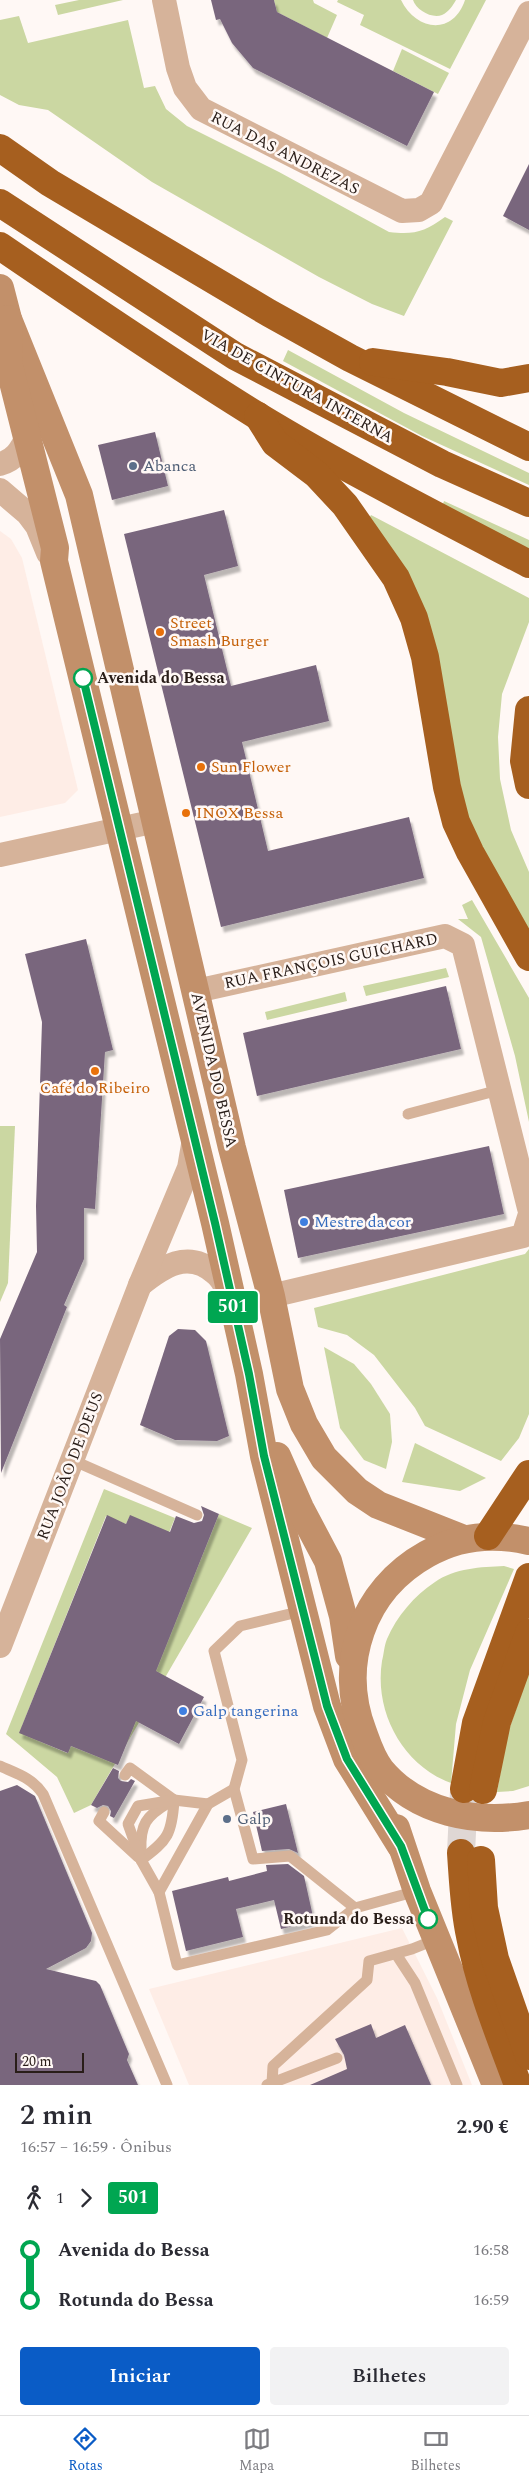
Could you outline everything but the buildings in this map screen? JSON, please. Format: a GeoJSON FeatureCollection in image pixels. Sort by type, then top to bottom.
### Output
{"type":"FeatureCollection","features":[{"type":"Feature","properties":{"kind":"highway"},"geometry":{"type":"LineString","coordinates":[[0,148],[50,182],[269,314],[350,358],[529,446]]}},
{"type":"Feature","properties":{"kind":"highway","name":"VIA DE CINTURA INTERNA"},"geometry":{"type":"LineString","coordinates":[[0,203],[235,356],[442,464],[529,503]]}},
{"type":"Feature","properties":{"kind":"highway"},"geometry":{"type":"LineString","coordinates":[[0,246],[161,355],[258,416],[381,487],[529,564]]}},
{"type":"Feature","properties":{"kind":"highway"},"geometry":{"type":"LineString","coordinates":[[350,358],[447,372],[501,383],[529,378]]}},
{"type":"Feature","properties":{"kind":"highway"},"geometry":{"type":"LineString","coordinates":[[258,416],[275,443],[316,474],[345,505],[396,578],[414,618],[425,657],[447,787],[456,822],[470,852],[529,957]]}},
{"type":"Feature","properties":{"kind":"highway"},"geometry":{"type":"LineString","coordinates":[[529,710],[526,723],[524,761],[529,785]]}},
{"type":"Feature","properties":{"kind":"highway"},"geometry":{"type":"LineString","coordinates":[[476,1538],[529,1474]]}},
{"type":"Feature","properties":{"kind":"highway"},"geometry":{"type":"LineString","coordinates":[[529,1577],[476,1723],[474,1790],[529,1633]]}},
{"type":"Feature","properties":{"kind":"highway"},"geometry":{"type":"LineString","coordinates":[[518,2085],[482,1984],[466,1910],[471,1853],[495,1960],[529,2056]]}},
{"type":"Feature","properties":{"kind":"main road","name":"AVENIDA DO BESSA"},"geometry":{"type":"LineString","coordinates":[[0,288],[8,319],[79,495],[249,1215],[272,1296],[290,1389],[304,1424],[324,1458],[341,1477],[378,1505],[476,1538]]}},
{"type":"Feature","properties":{"kind":"main road","name":"AVENIDA DO BESSA"},"geometry":{"type":"LineString","coordinates":[[8,319],[9,366],[55,548],[54,562],[194,1138],[249,1374],[264,1456],[302,1611],[336,1733]]}},
{"type":"Feature","properties":{"kind":"main road","name":"AVENIDA DO BESSA"},"geometry":{"type":"LineString","coordinates":[[249,1374],[287,1480],[328,1561],[343,1616],[353,1680]]}},
{"type":"Feature","properties":{"kind":"main road"},"geometry":{"type":"LineString","coordinates":[[496,2085],[417,1891],[401,1846],[377,1765],[353,1699],[353,1680],[355,1652],[362,1625],[375,1601],[392,1579],[414,1561],[438,1548],[476,1538],[529,1541]]}},
{"type":"Feature","properties":{"kind":"main road"},"geometry":{"type":"LineString","coordinates":[[336,1733],[377,1765],[403,1790],[426,1803],[449,1812],[476,1819],[529,1815]]}},
{"type":"Feature","properties":{"kind":"main road"},"geometry":{"type":"LineString","coordinates":[[336,1733],[347,1759],[401,1846]]}},
{"type":"Feature","properties":{"kind":"street","name":"RUA DAS ANDREZAS"},"geometry":{"type":"LineString","coordinates":[[164,0],[184,88],[201,109],[402,211],[419,210],[431,203],[529,13]]}},
{"type":"Feature","properties":{"kind":"street"},"geometry":{"type":"LineString","coordinates":[[0,464],[9,462],[20,452],[27,437]]}},
{"type":"Feature","properties":{"kind":"street"},"geometry":{"type":"LineString","coordinates":[[0,490],[28,514],[37,526],[46,550],[54,562]]}},
{"type":"Feature","properties":{"kind":"street"},"geometry":{"type":"LineString","coordinates":[[0,855],[156,821]]}},
{"type":"Feature","properties":{"kind":"street","name":"RUA FRANÇOIS GUICHARD"},"geometry":{"type":"LineString","coordinates":[[196,991],[445,936],[463,945],[529,1208]]}},
{"type":"Feature","properties":{"kind":"street","name":"RUA JOÃO DE DEUS"},"geometry":{"type":"LineString","coordinates":[[0,1646],[140,1285],[189,1168],[194,1138]]}},
{"type":"Feature","properties":{"kind":"street"},"geometry":{"type":"LineString","coordinates":[[272,1296],[523,1236],[529,1217]]}},
{"type":"Feature","properties":{"kind":"street","name":"RUA JOÃO DE DEUS"},"geometry":{"type":"LineString","coordinates":[[140,1285],[161,1268],[187,1261],[204,1265],[217,1274],[230,1295]]}},
{"type":"Feature","properties":{"kind":"lane"},"geometry":{"type":"LineString","coordinates":[[408,1114],[499,1090]]}},
{"type":"Feature","properties":{"kind":"lane"},"geometry":{"type":"LineString","coordinates":[[72,1460],[197,1515]]}},
{"type":"Feature","properties":{"kind":"lane"},"geometry":{"type":"LineString","coordinates":[[302,1611],[240,1626],[214,1651],[242,1760],[234,1789],[253,1859],[290,1856],[354,1908]]}},
{"type":"Feature","properties":{"kind":"lane"},"geometry":{"type":"LineString","coordinates":[[0,1766],[29,1778],[35,1782],[43,1794],[167,2085]]}},
{"type":"Feature","properties":{"kind":"lane"},"geometry":{"type":"LineString","coordinates":[[125,1775],[130,1768],[174,1800],[208,1804]]}},
{"type":"Feature","properties":{"kind":"lane"},"geometry":{"type":"LineString","coordinates":[[159,1892],[208,1804],[234,1789]]}},
{"type":"Feature","properties":{"kind":"lane"},"geometry":{"type":"LineString","coordinates":[[141,1860],[140,1834],[150,1814],[174,1800]]}},
{"type":"Feature","properties":{"kind":"lane"},"geometry":{"type":"LineString","coordinates":[[141,1860],[162,1845],[172,1824],[174,1800]]}},
{"type":"Feature","properties":{"kind":"lane"},"geometry":{"type":"LineString","coordinates":[[104,1812],[99,1821],[141,1860],[159,1892],[177,1965],[327,1930],[354,1908],[417,1891]]}},
{"type":"Feature","properties":{"kind":"lane"},"geometry":{"type":"LineString","coordinates":[[270,2084],[273,2066],[367,1980],[369,1961],[396,1954],[437,1939]]}},
{"type":"Feature","properties":{"kind":"lane"},"geometry":{"type":"LineString","coordinates":[[396,1954],[415,1983],[457,2085]]}},
{"type":"Feature","properties":{"kind":"lane"},"geometry":{"type":"LineString","coordinates":[[270,2084],[337,2058]]}},
{"type":"Feature","properties":{"kind":"shaded area"},"geometry":{"type":"Polygon","coordinates":[[[0,531],[11,539],[22,558],[78,790],[65,803],[0,817],[0,531]]]}},
{"type":"Feature","properties":{"kind":"shaded area"},"geometry":{"type":"Polygon","coordinates":[[[402,1928],[437,1998],[472,2085],[189,2085],[149,1989],[402,1928]]]}},
{"type":"Feature","properties":{"kind":"green space"},"geometry":{"type":"Polygon","coordinates":[[[79,0],[123,0],[58,15],[55,5],[79,0]]]}},
{"type":"Feature","properties":{"kind":"green space"},"geometry":{"type":"Polygon","coordinates":[[[274,0],[313,0],[314,3],[337,15],[327,38],[277,12],[274,0]]]}},
{"type":"Feature","properties":{"kind":"green space"},"geometry":{"type":"Polygon","coordinates":[[[338,0],[401,0],[416,18],[434,25],[452,20],[459,12],[465,0],[486,0],[450,69],[360,25],[364,15],[337,2],[338,0]]]}},
{"type":"Feature","properties":{"kind":"green space"},"geometry":{"type":"Polygon","coordinates":[[[413,0],[456,0],[447,12],[434,16],[417,7],[413,0]]]}},
{"type":"Feature","properties":{"kind":"green space"},"geometry":{"type":"Polygon","coordinates":[[[19,16],[28,43],[128,20],[144,88],[155,86],[166,109],[187,126],[279,172],[389,232],[412,233],[425,229],[445,217],[453,221],[404,316],[372,304],[319,277],[152,182],[48,110],[19,105],[0,95],[0,20],[19,16]]]}},
{"type":"Feature","properties":{"kind":"green space"},"geometry":{"type":"Polygon","coordinates":[[[402,49],[449,73],[438,94],[393,71],[402,49]]]}},
{"type":"Feature","properties":{"kind":"green space"},"geometry":{"type":"Polygon","coordinates":[[[288,350],[404,413],[529,473],[529,485],[422,436],[283,361],[288,350]]]}},
{"type":"Feature","properties":{"kind":"green space"},"geometry":{"type":"Polygon","coordinates":[[[444,501],[529,540],[529,554],[442,507],[444,501]]]}},
{"type":"Feature","properties":{"kind":"green space"},"geometry":{"type":"Polygon","coordinates":[[[371,515],[529,598],[529,622],[502,694],[498,737],[500,779],[511,830],[529,872],[529,938],[476,848],[404,569],[388,543],[368,520],[371,515]]]}},
{"type":"Feature","properties":{"kind":"green space"},"geometry":{"type":"Polygon","coordinates":[[[472,900],[529,998],[529,1122],[515,1056],[481,937],[458,919],[468,919],[462,905],[472,900]]]}},
{"type":"Feature","properties":{"kind":"green space"},"geometry":{"type":"Polygon","coordinates":[[[446,968],[449,977],[366,996],[363,986],[446,968]]]}},
{"type":"Feature","properties":{"kind":"green space"},"geometry":{"type":"Polygon","coordinates":[[[345,992],[347,1001],[267,1020],[265,1012],[345,992]]]}},
{"type":"Feature","properties":{"kind":"green space"},"geometry":{"type":"Polygon","coordinates":[[[0,1126],[15,1126],[8,1283],[0,1302],[0,1126]]]}},
{"type":"Feature","properties":{"kind":"green space"},"geometry":{"type":"Polygon","coordinates":[[[529,1249],[529,1414],[519,1438],[501,1461],[425,1426],[415,1408],[374,1355],[347,1335],[318,1327],[314,1308],[525,1254],[529,1249]]]}},
{"type":"Feature","properties":{"kind":"green space"},"geometry":{"type":"Polygon","coordinates":[[[324,1347],[354,1364],[371,1384],[390,1414],[392,1442],[386,1469],[364,1460],[340,1428],[324,1347]]]}},
{"type":"Feature","properties":{"kind":"green space"},"geometry":{"type":"Polygon","coordinates":[[[415,1443],[486,1478],[460,1491],[402,1482],[415,1443]]]}},
{"type":"Feature","properties":{"kind":"green space"},"geometry":{"type":"Polygon","coordinates":[[[104,1489],[175,1518],[166,1540],[158,1527],[130,1516],[126,1524],[106,1516],[22,1726],[39,1741],[67,1753],[71,1746],[104,1759],[112,1739],[126,1744],[219,1514],[252,1528],[91,1805],[74,1813],[57,1777],[6,1734],[104,1489]]]}},
{"type":"Feature","properties":{"kind":"green space"},"geometry":{"type":"Polygon","coordinates":[[[504,1566],[514,1569],[470,1670],[456,1724],[451,1783],[434,1775],[418,1763],[395,1734],[387,1717],[383,1699],[381,1680],[385,1644],[396,1622],[407,1607],[435,1582],[460,1571],[504,1566]]]}},
{"type":"Feature","properties":{"kind":"green space"},"geometry":{"type":"Polygon","coordinates":[[[529,1672],[529,1786],[513,1791],[497,1792],[507,1735],[529,1672]]]}},
{"type":"Feature","properties":{"kind":"tunnel"},"geometry":{"type":"LineString","coordinates":[[461,1853],[464,1791]]}},
{"type":"Feature","properties":{"kind":"bus line","name":"501"},"geometry":{"type":"LineString","coordinates":[[83,678],[215,1223],[249,1374],[264,1456],[327,1706],[347,1759],[401,1846],[428,1919]]}},
{"type":"Feature","properties":{"kind":"place","name":"Abanca"},"geometry":{"type":"Point","coordinates":[133,466]}},
{"type":"Feature","properties":{"kind":"place","name":"Street Smash Burger"},"geometry":{"type":"Point","coordinates":[160,632]}},
{"type":"Feature","properties":{"kind":"place","name":"Avenida do Bessa"},"geometry":{"type":"Point","coordinates":[83,678]}},
{"type":"Feature","properties":{"kind":"place","name":"Sun Flower"},"geometry":{"type":"Point","coordinates":[201,767]}},
{"type":"Feature","properties":{"kind":"place","name":"INOX Bessa"},"geometry":{"type":"Point","coordinates":[186,813]}},
{"type":"Feature","properties":{"kind":"place","name":"Café do Ribeiro"},"geometry":{"type":"Point","coordinates":[95,1071]}},
{"type":"Feature","properties":{"kind":"place","name":"Mestre da cor"},"geometry":{"type":"Point","coordinates":[304,1222]}},
{"type":"Feature","properties":{"kind":"place","name":"Galp tangerina"},"geometry":{"type":"Point","coordinates":[183,1711]}},
{"type":"Feature","properties":{"kind":"place","name":"Galp"},"geometry":{"type":"Point","coordinates":[227,1819]}},
{"type":"Feature","properties":{"kind":"place","name":"Rotunda do Bessa"},"geometry":{"type":"Point","coordinates":[428,1919]}}]}
